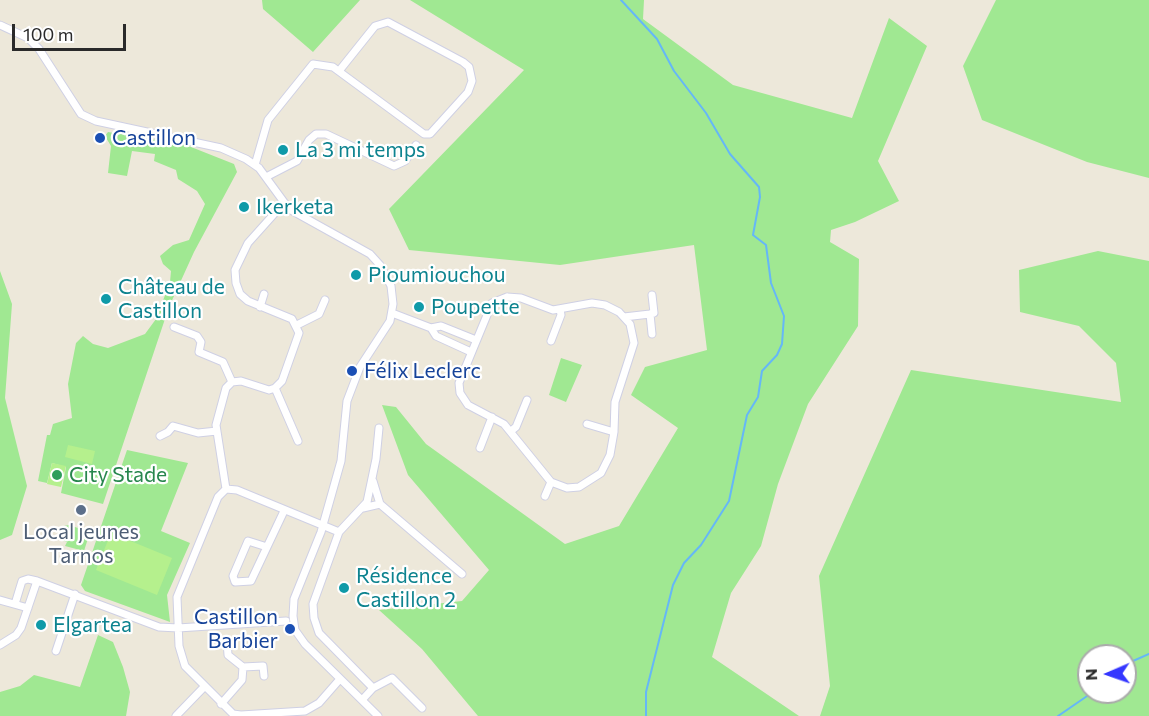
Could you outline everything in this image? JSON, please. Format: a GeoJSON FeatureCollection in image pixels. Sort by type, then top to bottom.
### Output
{"type":"FeatureCollection","features":[{"type":"Feature","properties":{"kind":"street"},"geometry":{"type":"LineString","coordinates":[[255,165],[268,120],[308,68],[320,64],[339,71],[424,134],[430,134],[468,92],[472,81],[469,67],[463,62],[388,21],[375,26],[339,71]]}},
{"type":"Feature","properties":{"kind":"street"},"geometry":{"type":"LineString","coordinates":[[0,25],[28,38],[39,49],[81,114],[96,122],[221,148],[255,165],[266,177],[283,204],[299,217],[370,254],[380,265],[391,286],[392,313],[384,334],[373,346],[353,381],[345,410],[341,461],[323,527],[294,599],[294,630],[378,716]]}},
{"type":"Feature","properties":{"kind":"street"},"geometry":{"type":"LineString","coordinates":[[266,177],[297,161],[309,140],[316,134],[326,134],[394,166],[405,161],[416,145]]}},
{"type":"Feature","properties":{"kind":"street"},"geometry":{"type":"LineString","coordinates":[[226,489],[216,417],[226,388],[232,382],[241,381],[269,390],[275,388],[282,381],[299,333],[292,319],[260,307],[240,294],[235,270],[248,243],[283,204]]}},
{"type":"Feature","properties":{"kind":"street"},"geometry":{"type":"LineString","coordinates":[[260,307],[264,294]]}},
{"type":"Feature","properties":{"kind":"street"},"geometry":{"type":"LineString","coordinates":[[624,317],[654,313],[652,295]]}},
{"type":"Feature","properties":{"kind":"street"},"geometry":{"type":"LineString","coordinates":[[507,297],[521,298],[553,310],[592,303],[605,305],[624,317],[630,324],[634,343],[615,402],[614,432],[610,455],[601,472],[590,482],[567,488],[551,482],[512,431],[492,417],[468,405],[460,393],[459,383],[471,352],[492,303],[498,300],[507,297]]}},
{"type":"Feature","properties":{"kind":"street"},"geometry":{"type":"LineString","coordinates":[[297,325],[319,314],[325,300]]}},
{"type":"Feature","properties":{"kind":"street"},"geometry":{"type":"LineString","coordinates":[[551,341],[561,315],[560,309]]}},
{"type":"Feature","properties":{"kind":"street"},"geometry":{"type":"LineString","coordinates":[[392,313],[431,328],[441,326],[476,340]]}},
{"type":"Feature","properties":{"kind":"street"},"geometry":{"type":"LineString","coordinates":[[650,314],[652,334]]}},
{"type":"Feature","properties":{"kind":"street"},"geometry":{"type":"LineString","coordinates":[[174,327],[197,336],[201,342],[199,352],[223,362],[232,382]]}},
{"type":"Feature","properties":{"kind":"street"},"geometry":{"type":"LineString","coordinates":[[431,328],[436,336],[471,352]]}},
{"type":"Feature","properties":{"kind":"street"},"geometry":{"type":"LineString","coordinates":[[450,341],[454,331]]}},
{"type":"Feature","properties":{"kind":"street"},"geometry":{"type":"LineString","coordinates":[[275,388],[298,441]]}},
{"type":"Feature","properties":{"kind":"street"},"geometry":{"type":"LineString","coordinates":[[512,431],[516,427],[527,400]]}},
{"type":"Feature","properties":{"kind":"street"},"geometry":{"type":"LineString","coordinates":[[480,448],[492,417]]}},
{"type":"Feature","properties":{"kind":"street"},"geometry":{"type":"LineString","coordinates":[[587,424],[614,432]]}},
{"type":"Feature","properties":{"kind":"street"},"geometry":{"type":"LineString","coordinates":[[160,436],[168,432],[172,426],[198,433],[217,431]]}},
{"type":"Feature","properties":{"kind":"street"},"geometry":{"type":"LineString","coordinates":[[373,688],[319,633],[314,618],[313,604],[339,532],[367,502],[379,428]]}},
{"type":"Feature","properties":{"kind":"street"},"geometry":{"type":"LineString","coordinates":[[372,478],[380,504],[462,574]]}},
{"type":"Feature","properties":{"kind":"street"},"geometry":{"type":"LineString","coordinates":[[545,496],[551,482]]}},
{"type":"Feature","properties":{"kind":"street"},"geometry":{"type":"LineString","coordinates":[[226,489],[237,490],[339,532]]}},
{"type":"Feature","properties":{"kind":"street"},"geometry":{"type":"LineString","coordinates":[[226,489],[218,497],[182,580],[177,597],[181,656],[185,666],[221,705],[233,714],[306,713],[319,703],[340,679]]}},
{"type":"Feature","properties":{"kind":"street"},"geometry":{"type":"LineString","coordinates":[[363,508],[380,504]]}},
{"type":"Feature","properties":{"kind":"street"},"geometry":{"type":"LineString","coordinates":[[267,547],[248,541],[233,576],[235,582],[251,581],[284,511]]}},
{"type":"Feature","properties":{"kind":"street"},"geometry":{"type":"LineString","coordinates":[[15,604],[22,581],[28,579],[75,594],[159,627],[178,628],[286,621]]}},
{"type":"Feature","properties":{"kind":"street"},"geometry":{"type":"LineString","coordinates":[[0,645],[16,635],[37,581]]}},
{"type":"Feature","properties":{"kind":"street"},"geometry":{"type":"LineString","coordinates":[[56,651],[75,594]]}},
{"type":"Feature","properties":{"kind":"street"},"geometry":{"type":"LineString","coordinates":[[0,600],[28,609]]}},
{"type":"Feature","properties":{"kind":"street"},"geometry":{"type":"LineString","coordinates":[[227,641],[228,655],[243,667],[263,666],[264,676]]}},
{"type":"Feature","properties":{"kind":"street"},"geometry":{"type":"LineString","coordinates":[[221,705],[242,680],[243,667]]}},
{"type":"Feature","properties":{"kind":"street"},"geometry":{"type":"LineString","coordinates":[[362,700],[373,688],[392,678],[422,708]]}},
{"type":"Feature","properties":{"kind":"street"},"geometry":{"type":"LineString","coordinates":[[177,716],[204,687]]}},
{"type":"Feature","properties":{"kind":"green space"},"geometry":{"type":"Polygon","coordinates":[[[262,0],[360,0],[313,52],[263,9],[262,0]]]}},
{"type":"Feature","properties":{"kind":"green space"},"geometry":{"type":"Polygon","coordinates":[[[410,0],[644,0],[643,19],[733,85],[852,118],[889,18],[927,46],[878,161],[899,201],[855,222],[831,230],[830,242],[859,259],[858,326],[808,404],[778,484],[761,546],[731,593],[712,657],[799,716],[478,716],[422,649],[379,610],[462,601],[489,570],[408,475],[382,405],[396,407],[426,444],[565,544],[619,526],[678,428],[631,395],[645,367],[707,350],[694,245],[560,265],[409,250],[389,209],[524,70],[410,0]]]}},
{"type":"Feature","properties":{"kind":"green space"},"geometry":{"type":"Polygon","coordinates":[[[996,0],[1149,0],[1149,178],[1087,162],[982,120],[963,66],[996,0]]]}},
{"type":"Feature","properties":{"kind":"green space"},"geometry":{"type":"Polygon","coordinates":[[[108,132],[186,145],[234,164],[237,172],[194,252],[169,307],[103,504],[61,493],[66,467],[52,463],[47,483],[38,481],[47,435],[50,435],[53,424],[72,418],[68,384],[76,343],[83,336],[93,344],[108,348],[145,334],[156,319],[170,282],[171,271],[163,264],[160,256],[173,245],[189,240],[205,204],[197,191],[178,179],[176,170],[154,161],[155,154],[132,151],[127,176],[108,173],[111,146],[105,136],[108,132]]]}},
{"type":"Feature","properties":{"kind":"green space"},"geometry":{"type":"Polygon","coordinates":[[[1098,251],[1149,261],[1149,716],[820,716],[830,686],[819,576],[911,370],[1121,402],[1116,363],[1079,326],[1020,312],[1019,270],[1098,251]]]}},
{"type":"Feature","properties":{"kind":"green space"},"geometry":{"type":"Polygon","coordinates":[[[0,271],[12,304],[5,398],[27,486],[12,535],[0,540],[0,271]]]}},
{"type":"Feature","properties":{"kind":"green space"},"geometry":{"type":"Polygon","coordinates":[[[561,358],[582,365],[566,402],[549,395],[561,358]]]}},
{"type":"Feature","properties":{"kind":"green space"},"geometry":{"type":"Polygon","coordinates":[[[68,445],[95,451],[92,464],[65,457],[68,445]]]}},
{"type":"Feature","properties":{"kind":"green space"},"geometry":{"type":"Polygon","coordinates":[[[127,450],[188,463],[161,531],[190,543],[167,595],[170,622],[85,591],[81,585],[127,450]]]}},
{"type":"Feature","properties":{"kind":"green space","name":"City Stade"},"geometry":{"type":"Polygon","coordinates":[[[52,463],[66,466],[61,487],[47,484],[52,463]]]}},
{"type":"Feature","properties":{"kind":"green space"},"geometry":{"type":"Polygon","coordinates":[[[69,525],[90,532],[84,551],[65,546],[67,542],[60,539],[64,526],[69,525]]]}},
{"type":"Feature","properties":{"kind":"green space"},"geometry":{"type":"Polygon","coordinates":[[[111,533],[172,558],[157,595],[96,570],[111,533]]]}},
{"type":"Feature","properties":{"kind":"green space"},"geometry":{"type":"Polygon","coordinates":[[[98,635],[113,642],[123,667],[130,692],[126,716],[0,716],[0,692],[20,686],[34,675],[80,687],[98,635]]]}},
{"type":"Feature","properties":{"kind":"waterway"},"geometry":{"type":"LineString","coordinates":[[621,0],[657,39],[674,71],[706,113],[730,154],[759,187],[760,197],[753,235],[766,245],[771,283],[784,316],[782,344],[777,355],[762,371],[758,397],[747,415],[729,501],[701,545],[684,563],[673,585],[646,692],[646,716]]}},
{"type":"Feature","properties":{"kind":"waterway"},"geometry":{"type":"LineString","coordinates":[[1137,659],[1149,654]]}},
{"type":"Feature","properties":{"kind":"waterway"},"geometry":{"type":"LineString","coordinates":[[1058,716],[1077,703]]}},
{"type":"Feature","properties":{"kind":"place","name":"Castillon"},"geometry":{"type":"Point","coordinates":[100,138]}},
{"type":"Feature","properties":{"kind":"place","name":"La 3 mi temps"},"geometry":{"type":"Point","coordinates":[283,150]}},
{"type":"Feature","properties":{"kind":"place","name":"Ikerketa"},"geometry":{"type":"Point","coordinates":[244,207]}},
{"type":"Feature","properties":{"kind":"place","name":"Pioumiouchou"},"geometry":{"type":"Point","coordinates":[356,275]}},
{"type":"Feature","properties":{"kind":"place","name":"Château de Castillon"},"geometry":{"type":"Point","coordinates":[106,299]}},
{"type":"Feature","properties":{"kind":"place","name":"Poupette"},"geometry":{"type":"Point","coordinates":[419,307]}},
{"type":"Feature","properties":{"kind":"place","name":"Félix Leclerc"},"geometry":{"type":"Point","coordinates":[352,371]}},
{"type":"Feature","properties":{"kind":"place","name":"City Stade"},"geometry":{"type":"Point","coordinates":[57,475]}},
{"type":"Feature","properties":{"kind":"place","name":"Local jeunes Tarnos"},"geometry":{"type":"Point","coordinates":[81,510]}},
{"type":"Feature","properties":{"kind":"place","name":"Résidence Castillon 2"},"geometry":{"type":"Point","coordinates":[344,588]}},
{"type":"Feature","properties":{"kind":"place","name":"Elgartea"},"geometry":{"type":"Point","coordinates":[41,625]}},
{"type":"Feature","properties":{"kind":"place","name":"Castillon Barbier"},"geometry":{"type":"Point","coordinates":[290,629]}}]}
